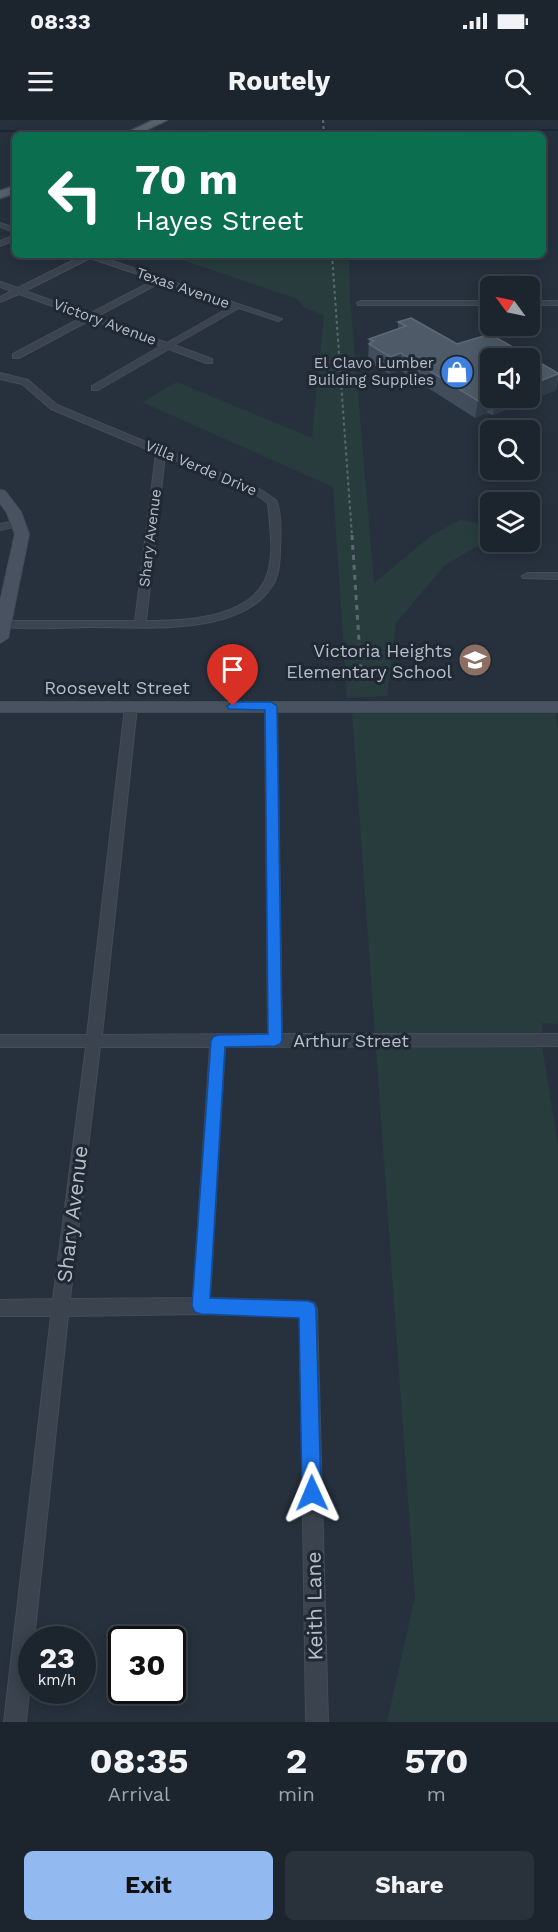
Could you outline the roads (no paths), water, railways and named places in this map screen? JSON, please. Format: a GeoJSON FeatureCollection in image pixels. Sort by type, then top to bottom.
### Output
{"type":"FeatureCollection","features":[{"type":"Feature","properties":{"kind":"main road"},"geometry":{"type":"LineString","coordinates":[[134,132],[162,120]]}},
{"type":"Feature","properties":{"kind":"main road"},"geometry":{"type":"LineString","coordinates":[[149,132],[177,120]]}},
{"type":"Feature","properties":{"kind":"street"},"geometry":{"type":"LineString","coordinates":[[0,300],[83,258]]}},
{"type":"Feature","properties":{"kind":"street","name":"Texas Avenue"},"geometry":{"type":"LineString","coordinates":[[98,258],[278,319]]}},
{"type":"Feature","properties":{"kind":"street"},"geometry":{"type":"LineString","coordinates":[[16,356],[160,280]]}},
{"type":"Feature","properties":{"kind":"street","name":"Victory Avenue"},"geometry":{"type":"LineString","coordinates":[[0,284],[209,361]]}},
{"type":"Feature","properties":{"kind":"street"},"geometry":{"type":"LineString","coordinates":[[361,303],[480,303]]}},
{"type":"Feature","properties":{"kind":"street"},"geometry":{"type":"LineString","coordinates":[[540,303],[558,303]]}},
{"type":"Feature","properties":{"kind":"street"},"geometry":{"type":"LineString","coordinates":[[95,388],[237,306]]}},
{"type":"Feature","properties":{"kind":"street","name":"Villa Verde Drive"},"geometry":{"type":"LineString","coordinates":[[0,376],[25,382],[54,407],[258,492],[273,502],[274,568],[266,588],[227,614],[208,620],[180,624],[2,631]]}},
{"type":"Feature","properties":{"kind":"street","name":"Shary Avenue"},"geometry":{"type":"LineString","coordinates":[[140,624],[161,451]]}},
{"type":"Feature","properties":{"kind":"street"},"geometry":{"type":"LineString","coordinates":[[0,494],[14,512],[22,534],[2,631]]}},
{"type":"Feature","properties":{"kind":"street"},"geometry":{"type":"LineString","coordinates":[[0,527],[19,523]]}},
{"type":"Feature","properties":{"kind":"street"},"geometry":{"type":"LineString","coordinates":[[527,576],[558,576]]}},
{"type":"Feature","properties":{"kind":"street"},"geometry":{"type":"LineString","coordinates":[[271,706],[275,1040]]}},
{"type":"Feature","properties":{"kind":"street","name":"Roosevelt Street"},"geometry":{"type":"LineString","coordinates":[[0,707],[558,707]]}},
{"type":"Feature","properties":{"kind":"street","name":"Shary Avenue"},"geometry":{"type":"LineString","coordinates":[[15,1722],[60,1308],[94,1040],[131,707]]}},
{"type":"Feature","properties":{"kind":"street","name":"Arthur Street"},"geometry":{"type":"LineString","coordinates":[[0,1041],[558,1040]]}},
{"type":"Feature","properties":{"kind":"street"},"geometry":{"type":"LineString","coordinates":[[0,1308],[201,1306],[218,1041]]}},
{"type":"Feature","properties":{"kind":"street","name":"Keith Lane"},"geometry":{"type":"LineString","coordinates":[[201,1306],[308,1309],[317,1722]]}},
{"type":"Feature","properties":{"kind":"waterway"},"geometry":{"type":"LineString","coordinates":[[158,131],[558,130]]}},
{"type":"Feature","properties":{"kind":"waterway"},"geometry":{"type":"LineString","coordinates":[[0,131],[130,131]]}},
{"type":"Feature","properties":{"kind":"railway"},"geometry":{"type":"LineString","coordinates":[[323,120],[324,132]]}},
{"type":"Feature","properties":{"kind":"railway"},"geometry":{"type":"LineString","coordinates":[[332,258],[352,536]]}},
{"type":"Feature","properties":{"kind":"railway"},"geometry":{"type":"LineString","coordinates":[[352,535],[361,671]]}},
{"type":"Feature","properties":{"kind":"place","name":"El Clavo Lumber Building Supplies"},"geometry":{"type":"Point","coordinates":[457,372]}},
{"type":"Feature","properties":{"kind":"place","name":"Victoria Heights Elementary School"},"geometry":{"type":"Point","coordinates":[475,660]}}]}
